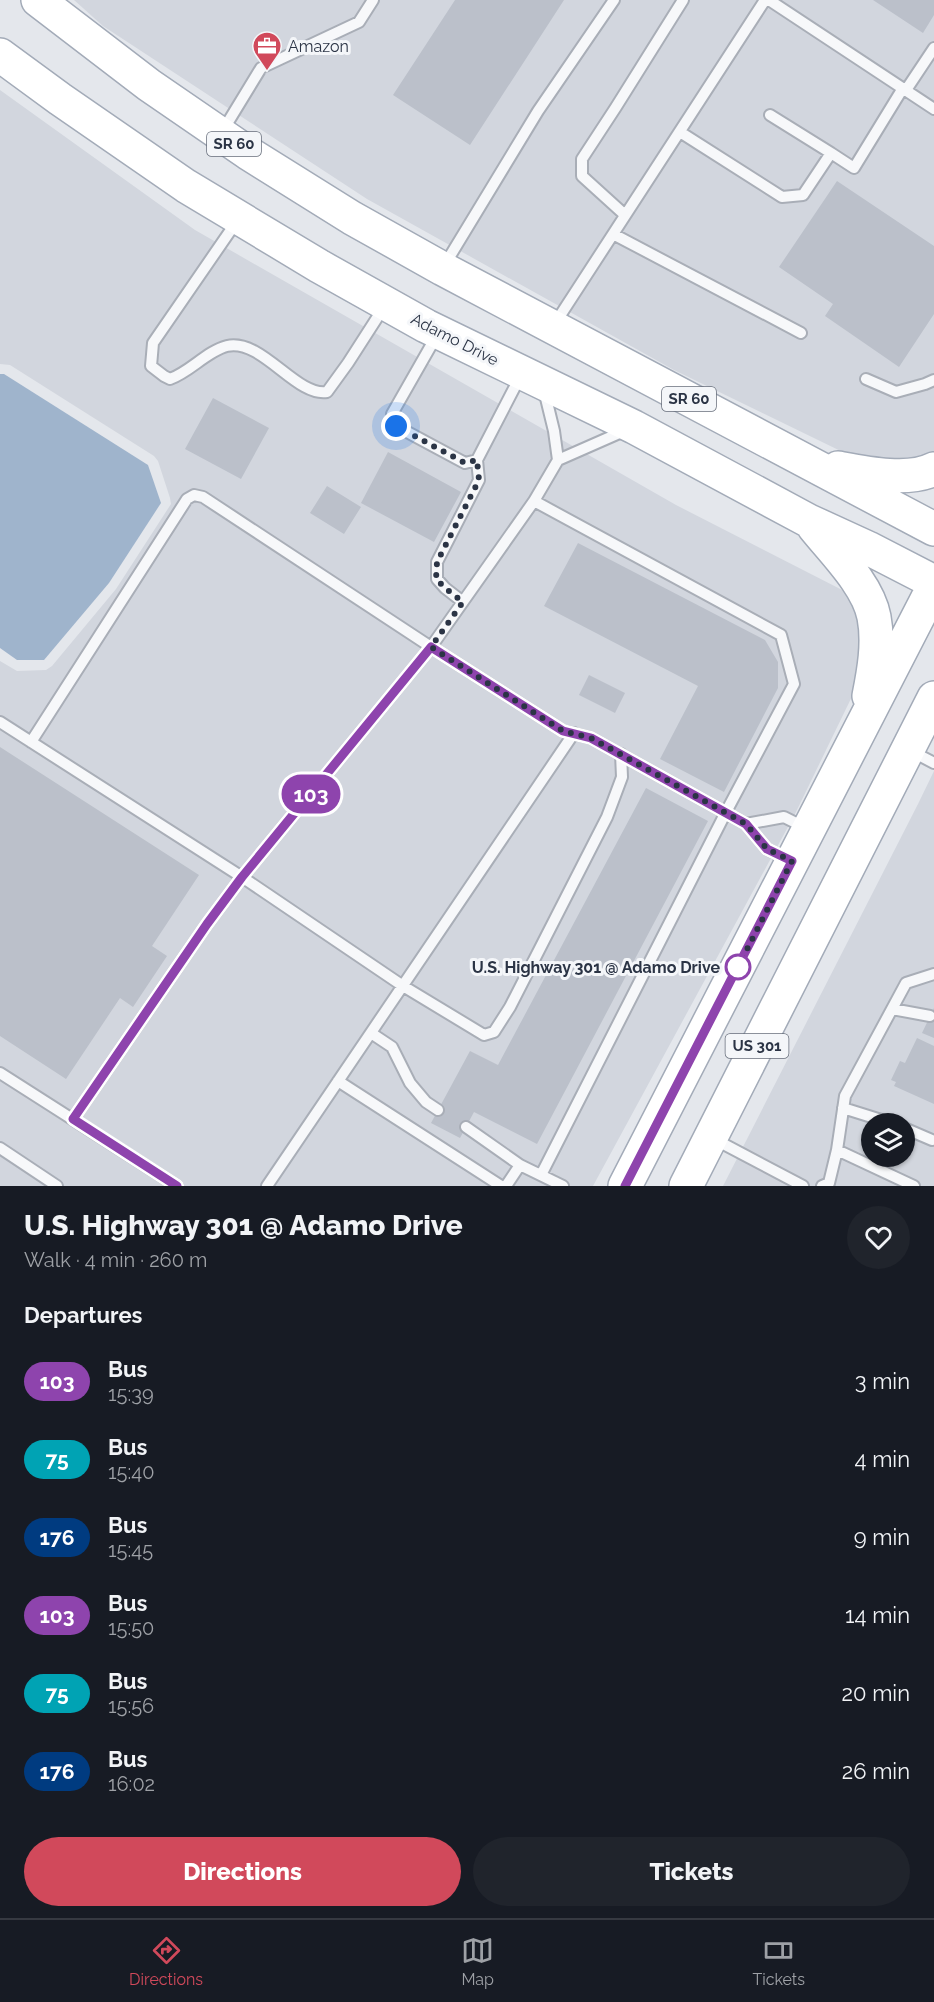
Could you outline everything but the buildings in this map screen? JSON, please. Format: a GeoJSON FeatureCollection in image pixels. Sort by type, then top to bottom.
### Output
{"type":"FeatureCollection","features":[{"type":"Feature","properties":{"kind":"main road","name":"SR 60"},"geometry":{"type":"LineString","coordinates":[[38,0],[149,85],[221,135],[343,213],[552,328],[934,529]]}},
{"type":"Feature","properties":{"kind":"main road","name":"Adamo Drive"},"geometry":{"type":"LineString","coordinates":[[1,57],[186,186],[386,304],[438,332],[634,427],[809,521],[934,582]]}},
{"type":"Feature","properties":{"kind":"main road"},"geometry":{"type":"LineString","coordinates":[[808,463],[881,475],[926,473],[934,469]]}},
{"type":"Feature","properties":{"kind":"main road"},"geometry":{"type":"LineString","coordinates":[[809,521],[860,586],[874,617],[874,666],[865,722]]}},
{"type":"Feature","properties":{"kind":"main road","name":"US 301"},"geometry":{"type":"LineString","coordinates":[[625,1186],[934,586]]}},
{"type":"Feature","properties":{"kind":"main road","name":"US 301"},"geometry":{"type":"LineString","coordinates":[[686,1186],[921,756],[931,707]]}},
{"type":"Feature","properties":{"kind":"lane"},"geometry":{"type":"LineString","coordinates":[[221,135],[261,69],[359,22],[373,0]]}},
{"type":"Feature","properties":{"kind":"lane"},"geometry":{"type":"LineString","coordinates":[[443,269],[538,111],[614,0]]}},
{"type":"Feature","properties":{"kind":"lane"},"geometry":{"type":"LineString","coordinates":[[625,216],[582,176],[582,159],[683,0]]}},
{"type":"Feature","properties":{"kind":"lane"},"geometry":{"type":"LineString","coordinates":[[552,328],[767,0],[934,109]]}},
{"type":"Feature","properties":{"kind":"lane"},"geometry":{"type":"LineString","coordinates":[[770,115],[854,168],[934,48]]}},
{"type":"Feature","properties":{"kind":"lane"},"geometry":{"type":"LineString","coordinates":[[680,132],[783,197],[803,195],[831,153]]}},
{"type":"Feature","properties":{"kind":"lane"},"geometry":{"type":"LineString","coordinates":[[239,218],[153,343],[151,366],[164,376],[171,379],[180,376],[226,346],[239,345],[251,349],[305,386],[320,393],[327,392],[386,304]]}},
{"type":"Feature","properties":{"kind":"lane"},"geometry":{"type":"LineString","coordinates":[[613,234],[801,333]]}},
{"type":"Feature","properties":{"kind":"lane"},"geometry":{"type":"LineString","coordinates":[[438,332],[392,414],[396,426],[465,463],[477,460]]}},
{"type":"Feature","properties":{"kind":"lane"},"geometry":{"type":"LineString","coordinates":[[533,378],[554,431],[558,460]]}},
{"type":"Feature","properties":{"kind":"lane"},"geometry":{"type":"LineString","coordinates":[[463,602],[436,579],[437,562],[479,480],[477,460],[533,378]]}},
{"type":"Feature","properties":{"kind":"lane"},"geometry":{"type":"LineString","coordinates":[[866,379],[896,392],[934,380]]}},
{"type":"Feature","properties":{"kind":"lane"},"geometry":{"type":"LineString","coordinates":[[73,1119],[242,877],[431,647],[534,501],[558,460],[634,427]]}},
{"type":"Feature","properties":{"kind":"lane"},"geometry":{"type":"LineString","coordinates":[[31,742],[187,499],[194,495],[202,497],[563,731],[591,738],[726,812],[746,824],[767,849],[792,861]]}},
{"type":"Feature","properties":{"kind":"lane"},"geometry":{"type":"LineString","coordinates":[[534,501],[781,635],[794,684],[726,812],[541,1175]]}},
{"type":"Feature","properties":{"kind":"lane"},"geometry":{"type":"LineString","coordinates":[[0,722],[242,877],[403,986],[484,1035],[494,1032],[510,1007],[607,817],[622,777],[621,754]]}},
{"type":"Feature","properties":{"kind":"lane"},"geometry":{"type":"LineString","coordinates":[[267,1186],[573,733]]}},
{"type":"Feature","properties":{"kind":"lane"},"geometry":{"type":"LineString","coordinates":[[746,824],[784,817],[809,829]]}},
{"type":"Feature","properties":{"kind":"lane"},"geometry":{"type":"LineString","coordinates":[[822,1186],[829,1183],[837,1150],[845,1096],[906,983],[934,974]]}},
{"type":"Feature","properties":{"kind":"lane"},"geometry":{"type":"LineString","coordinates":[[892,1009],[930,1016]]}},
{"type":"Feature","properties":{"kind":"lane"},"geometry":{"type":"LineString","coordinates":[[371,1033],[392,1047],[410,1083],[426,1102],[438,1110]]}},
{"type":"Feature","properties":{"kind":"lane"},"geometry":{"type":"LineString","coordinates":[[0,1073],[177,1186]]}},
{"type":"Feature","properties":{"kind":"lane"},"geometry":{"type":"LineString","coordinates":[[338,1081],[501,1186]]}},
{"type":"Feature","properties":{"kind":"lane"},"geometry":{"type":"LineString","coordinates":[[843,1108],[861,1114]]}},
{"type":"Feature","properties":{"kind":"lane"},"geometry":{"type":"LineString","coordinates":[[466,1127],[520,1165],[563,1186]]}},
{"type":"Feature","properties":{"kind":"lane"},"geometry":{"type":"LineString","coordinates":[[915,1133],[932,1140]]}},
{"type":"Feature","properties":{"kind":"lane"},"geometry":{"type":"LineString","coordinates":[[711,1138],[803,1186]]}},
{"type":"Feature","properties":{"kind":"lane"},"geometry":{"type":"LineString","coordinates":[[0,1149],[57,1186]]}},
{"type":"Feature","properties":{"kind":"lane"},"geometry":{"type":"LineString","coordinates":[[837,1150],[914,1186]]}},
{"type":"Feature","properties":{"kind":"lane"},"geometry":{"type":"LineString","coordinates":[[506,1186],[520,1165]]}},
{"type":"Feature","properties":{"kind":"shaded area"},"geometry":{"type":"Polygon","coordinates":[[[74,0],[934,0],[934,456],[924,461],[855,458],[674,370],[367,199],[103,26],[74,0]]]}},
{"type":"Feature","properties":{"kind":"shaded area"},"geometry":{"type":"Polygon","coordinates":[[[0,90],[195,230],[676,505],[850,594],[863,620],[860,680],[795,814],[593,1186],[0,1186],[0,661],[17,671],[46,670],[52,666],[116,589],[171,504],[158,461],[154,456],[10,365],[0,364],[0,90]]]}},
{"type":"Feature","properties":{"kind":"shaded area"},"geometry":{"type":"Polygon","coordinates":[[[934,771],[934,1186],[723,1186],[918,804],[934,771]]]}},
{"type":"Feature","properties":{"kind":"water"},"geometry":{"type":"Polygon","coordinates":[[[0,374],[4,374],[148,465],[161,503],[109,583],[44,660],[17,660],[0,648],[0,374]]]}},
{"type":"Feature","properties":{"kind":"bus line","name":"103"},"geometry":{"type":"LineString","coordinates":[[177,1186],[73,1119],[242,877],[431,647],[563,731],[591,738],[746,824],[767,849],[792,861],[625,1186]]}},
{"type":"Feature","properties":{"kind":"place","name":"Amazon"},"geometry":{"type":"Point","coordinates":[267,72]}},
{"type":"Feature","properties":{"kind":"place","name":"U.S. Highway 301 @ Adamo Drive"},"geometry":{"type":"Point","coordinates":[738,967]}},
{"type":"Feature","properties":{"kind":"route"},"geometry":{"type":"LineString","coordinates":[[396,426],[465,463],[477,460],[479,480],[437,562],[436,579],[463,602],[431,647],[563,731],[591,738],[746,824],[767,849],[792,861],[738,967]]}}]}
